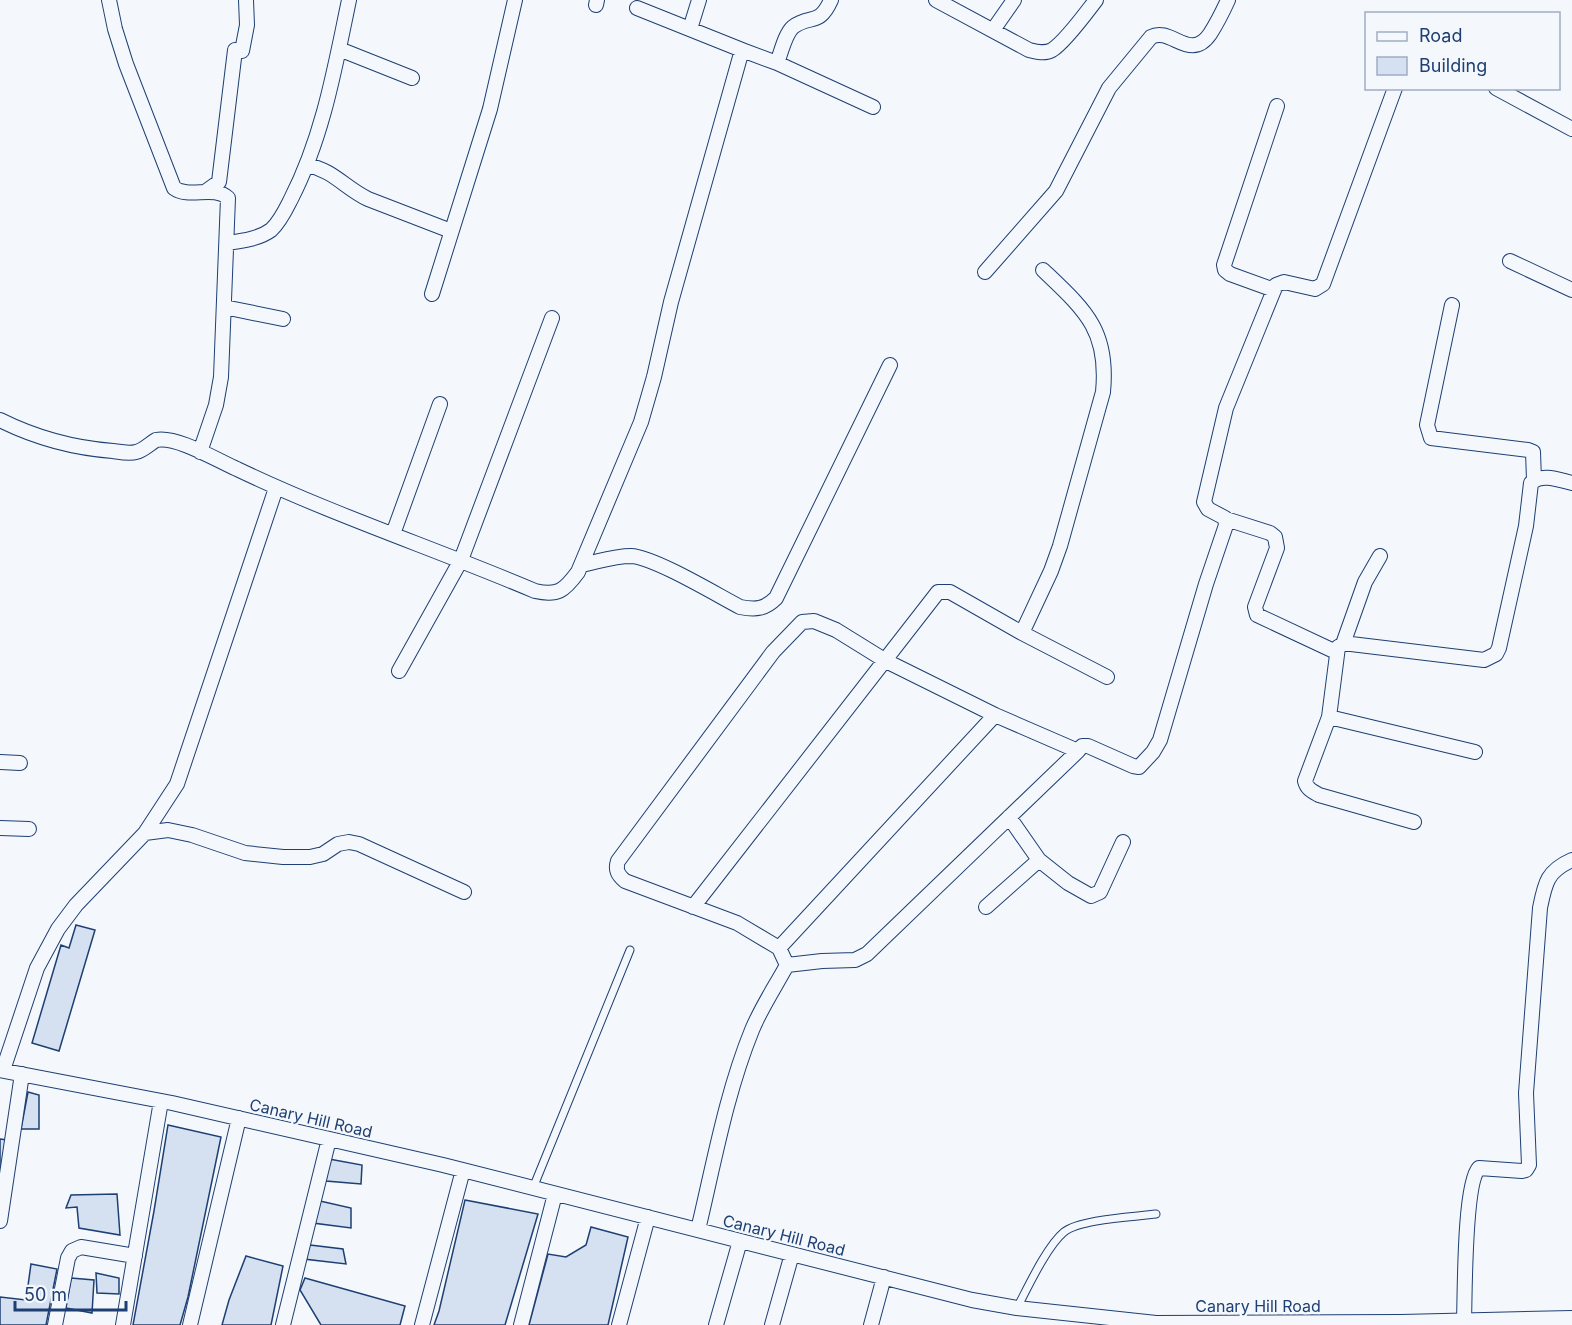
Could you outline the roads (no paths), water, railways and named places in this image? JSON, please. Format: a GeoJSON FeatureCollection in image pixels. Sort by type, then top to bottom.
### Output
{"type":"FeatureCollection","features":[{"type":"Feature","properties":{"kind":"street"},"geometry":{"type":"LineString","coordinates":[[110,0],[115,29],[126,64],[172,186],[178,191],[222,194],[228,198],[221,377],[218,396],[200,452]]}},
{"type":"Feature","properties":{"kind":"street"},"geometry":{"type":"LineString","coordinates":[[205,192],[219,182],[238,51],[247,25],[246,0]]}},
{"type":"Feature","properties":{"kind":"street"},"geometry":{"type":"LineString","coordinates":[[227,243],[256,237],[271,229],[284,213],[306,165],[323,116],[349,0]]}},
{"type":"Feature","properties":{"kind":"street"},"geometry":{"type":"LineString","coordinates":[[432,294],[490,109],[515,0]]}},
{"type":"Feature","properties":{"kind":"street"},"geometry":{"type":"LineString","coordinates":[[690,29],[699,0]]}},
{"type":"Feature","properties":{"kind":"street"},"geometry":{"type":"LineString","coordinates":[[777,63],[789,32],[794,26],[820,17],[831,0]]}},
{"type":"Feature","properties":{"kind":"street"},"geometry":{"type":"LineString","coordinates":[[936,0],[1029,50],[1039,53],[1051,51],[1096,0]]}},
{"type":"Feature","properties":{"kind":"street"},"geometry":{"type":"LineString","coordinates":[[993,30],[1014,0]]}},
{"type":"Feature","properties":{"kind":"street"},"geometry":{"type":"LineString","coordinates":[[985,272],[1056,191],[1104,96],[1152,38],[1157,34],[1165,34],[1188,46],[1199,44],[1209,35],[1228,0]]}},
{"type":"Feature","properties":{"kind":"street"},"geometry":{"type":"LineString","coordinates":[[637,8],[777,63],[873,107]]}},
{"type":"Feature","properties":{"kind":"street"},"geometry":{"type":"LineString","coordinates":[[339,49],[412,78]]}},
{"type":"Feature","properties":{"kind":"street"},"geometry":{"type":"LineString","coordinates":[[0,420],[20,430],[63,445],[131,453],[162,439],[200,452],[276,488],[535,591],[547,593],[563,590],[581,565],[641,422],[654,378],[670,302],[742,50]]}},
{"type":"Feature","properties":{"kind":"street"},"geometry":{"type":"LineString","coordinates":[[1394,90],[1323,284],[1315,289],[1281,282],[1276,285],[1226,408],[1204,502],[1206,508],[1226,519],[1270,533],[1277,543],[1255,607],[1257,615],[1340,648],[1484,660],[1496,654],[1523,537],[1530,488],[1534,480],[1534,457],[1533,452],[1528,450],[1431,438],[1427,425],[1452,305]]}},
{"type":"Feature","properties":{"kind":"street"},"geometry":{"type":"LineString","coordinates":[[1500,90],[1572,129]]}},
{"type":"Feature","properties":{"kind":"street"},"geometry":{"type":"LineString","coordinates":[[1274,290],[1230,274],[1225,270],[1224,265],[1277,106]]}},
{"type":"Feature","properties":{"kind":"street"},"geometry":{"type":"LineString","coordinates":[[306,165],[329,171],[357,194],[451,231]]}},
{"type":"Feature","properties":{"kind":"street"},"geometry":{"type":"LineString","coordinates":[[1510,261],[1572,290]]}},
{"type":"Feature","properties":{"kind":"street"},"geometry":{"type":"LineString","coordinates":[[1022,633],[1060,546],[1103,392],[1106,369],[1101,345],[1092,322],[1078,303],[1043,270]]}},
{"type":"Feature","properties":{"kind":"street"},"geometry":{"type":"LineString","coordinates":[[224,307],[283,319]]}},
{"type":"Feature","properties":{"kind":"street"},"geometry":{"type":"LineString","coordinates":[[399,671],[461,560],[552,318]]}},
{"type":"Feature","properties":{"kind":"street"},"geometry":{"type":"LineString","coordinates":[[581,565],[633,556],[653,562],[740,607],[755,609],[768,606],[777,598],[890,365]]}},
{"type":"Feature","properties":{"kind":"street"},"geometry":{"type":"LineString","coordinates":[[393,534],[440,404]]}},
{"type":"Feature","properties":{"kind":"street"},"geometry":{"type":"LineString","coordinates":[[1534,480],[1545,477],[1572,483]]}},
{"type":"Feature","properties":{"kind":"street"},"geometry":{"type":"LineString","coordinates":[[2,1070],[37,968],[58,929],[76,905],[145,833],[177,783],[276,488]]}},
{"type":"Feature","properties":{"kind":"street"},"geometry":{"type":"LineString","coordinates":[[787,965],[855,960],[867,954],[1082,746],[1088,746],[1136,767],[1142,766],[1153,752],[1165,727],[1226,519]]}},
{"type":"Feature","properties":{"kind":"street"},"geometry":{"type":"LineString","coordinates":[[1380,556],[1365,582],[1340,648],[1329,717],[1305,781],[1306,785],[1319,795],[1413,822]]}},
{"type":"Feature","properties":{"kind":"street"},"geometry":{"type":"LineString","coordinates":[[693,907],[886,661],[935,594],[942,591],[950,592],[1107,677]]}},
{"type":"Feature","properties":{"kind":"street"},"geometry":{"type":"LineString","coordinates":[[787,965],[779,948],[737,923],[625,881],[617,872],[618,861],[773,651],[799,624],[810,620],[851,638],[886,661],[995,715],[1078,750]]}},
{"type":"Feature","properties":{"kind":"street"},"geometry":{"type":"LineString","coordinates":[[779,948],[995,715]]}},
{"type":"Feature","properties":{"kind":"street"},"geometry":{"type":"LineString","coordinates":[[1329,717],[1475,752]]}},
{"type":"Feature","properties":{"kind":"street"},"geometry":{"type":"LineString","coordinates":[[0,762],[20,763]]}},
{"type":"Feature","properties":{"kind":"street"},"geometry":{"type":"LineString","coordinates":[[1009,817],[1039,861],[1087,895],[1094,896],[1100,892],[1122,842]]}},
{"type":"Feature","properties":{"kind":"street"},"geometry":{"type":"LineString","coordinates":[[0,828],[29,829]]}},
{"type":"Feature","properties":{"kind":"street"},"geometry":{"type":"LineString","coordinates":[[145,833],[168,830],[192,835],[245,853],[283,857],[310,857],[323,854],[338,844],[348,842],[359,844],[464,892]]}},
{"type":"Feature","properties":{"kind":"street"},"geometry":{"type":"LineString","coordinates":[[1454,1322],[1474,1176],[1479,1168],[1521,1171],[1526,1170],[1529,1165],[1526,1093],[1540,908],[1544,887],[1551,874],[1557,867],[1572,860]]}},
{"type":"Feature","properties":{"kind":"street"},"geometry":{"type":"LineString","coordinates":[[986,907],[1039,861]]}},
{"type":"Feature","properties":{"kind":"street"},"geometry":{"type":"LineString","coordinates":[[698,1230],[730,1094],[741,1060],[753,1028],[787,965]]}},
{"type":"Feature","properties":{"kind":"street","name":"Canary Hill Road"},"geometry":{"type":"LineString","coordinates":[[2,1070],[161,1101],[463,1170],[972,1300],[1017,1308],[1156,1323],[1454,1322],[1572,1318]]}},
{"type":"Feature","properties":{"kind":"street"},"geometry":{"type":"LineString","coordinates":[[0,1221],[22,1074]]}},
{"type":"Feature","properties":{"kind":"street"},"geometry":{"type":"LineString","coordinates":[[123,1325],[161,1101]]}},
{"type":"Feature","properties":{"kind":"street"},"geometry":{"type":"LineString","coordinates":[[190,1325],[239,1118]]}},
{"type":"Feature","properties":{"kind":"street"},"geometry":{"type":"LineString","coordinates":[[283,1325],[329,1139]]}},
{"type":"Feature","properties":{"kind":"street"},"geometry":{"type":"LineString","coordinates":[[422,1325],[463,1170]]}},
{"type":"Feature","properties":{"kind":"street"},"geometry":{"type":"LineString","coordinates":[[521,1325],[555,1194]]}},
{"type":"Feature","properties":{"kind":"street"},"geometry":{"type":"LineString","coordinates":[[619,1325],[648,1217]]}},
{"type":"Feature","properties":{"kind":"street"},"geometry":{"type":"LineString","coordinates":[[716,1325],[740,1241]]}},
{"type":"Feature","properties":{"kind":"street"},"geometry":{"type":"LineString","coordinates":[[55,1325],[68,1258],[72,1251],[81,1247],[135,1256]]}},
{"type":"Feature","properties":{"kind":"street"},"geometry":{"type":"LineString","coordinates":[[772,1325],[792,1254]]}},
{"type":"Feature","properties":{"kind":"street"},"geometry":{"type":"LineString","coordinates":[[871,1325],[884,1277]]}},
{"type":"Feature","properties":{"kind":"lane"},"geometry":{"type":"LineString","coordinates":[[533,1188],[630,950]]}},
{"type":"Feature","properties":{"kind":"lane"},"geometry":{"type":"LineString","coordinates":[[1017,1308],[1055,1241],[1066,1231],[1081,1224],[1156,1214]]}}]}
